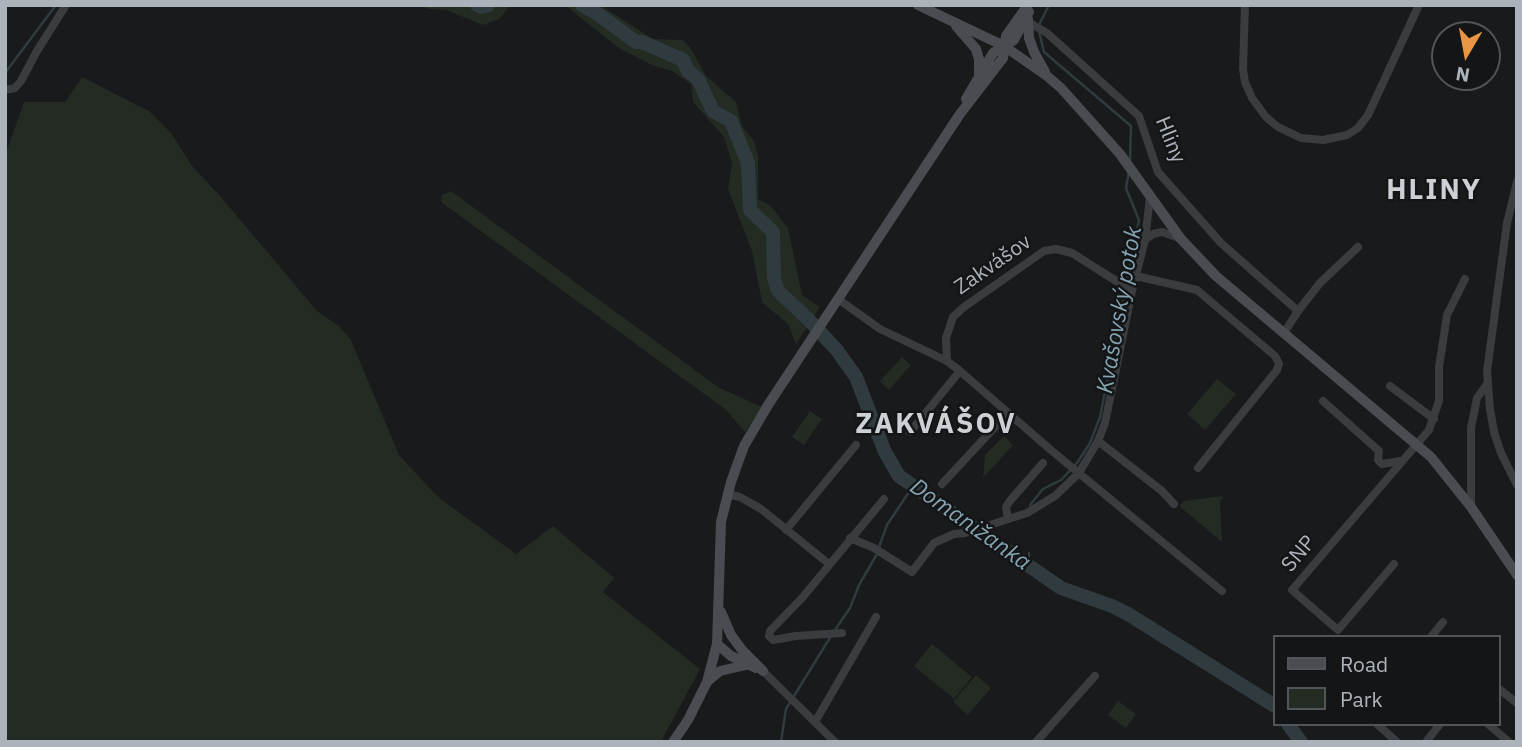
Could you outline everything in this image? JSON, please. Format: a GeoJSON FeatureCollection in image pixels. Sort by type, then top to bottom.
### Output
{"type":"FeatureCollection","features":[{"type":"Feature","properties":{"kind":"street"},"geometry":{"type":"LineString","coordinates":[[5,90],[15,88],[21,81],[66,5]]}},
{"type":"Feature","properties":{"kind":"street"},"geometry":{"type":"LineString","coordinates":[[918,5],[1004,46],[1047,76],[1078,105],[1120,154],[1181,239],[1216,276],[1431,457],[1471,507],[1517,575]]}},
{"type":"Feature","properties":{"kind":"street"},"geometry":{"type":"LineString","coordinates":[[1245,5],[1243,69],[1251,98],[1266,117],[1279,127],[1301,138],[1315,140],[1334,140],[1347,135],[1364,122],[1419,5]]}},
{"type":"Feature","properties":{"kind":"street"},"geometry":{"type":"LineString","coordinates":[[960,114],[993,53],[1014,40],[1029,11]]}},
{"type":"Feature","properties":{"kind":"street"},"geometry":{"type":"LineString","coordinates":[[1029,11],[1034,52],[1047,76]]}},
{"type":"Feature","properties":{"kind":"street","name":"Hliny"},"geometry":{"type":"LineString","coordinates":[[1029,11],[1047,33],[1139,116],[1158,172],[1221,243],[1298,311]]}},
{"type":"Feature","properties":{"kind":"street"},"geometry":{"type":"LineString","coordinates":[[952,21],[976,49],[979,75]]}},
{"type":"Feature","properties":{"kind":"street"},"geometry":{"type":"LineString","coordinates":[[673,742],[688,720],[706,682],[717,644],[720,540],[727,494],[744,446],[960,114],[1003,58],[1004,46]]}},
{"type":"Feature","properties":{"kind":"street"},"geometry":{"type":"LineString","coordinates":[[1517,182],[1507,223],[1488,357],[1487,383],[1494,432],[1517,485]]}},
{"type":"Feature","properties":{"kind":"street"},"geometry":{"type":"LineString","coordinates":[[850,538],[874,548],[912,572],[934,543],[1040,507],[1055,496],[1098,441],[1105,423],[1127,289],[1136,276],[1145,240],[1150,197]]}},
{"type":"Feature","properties":{"kind":"street"},"geometry":{"type":"LineString","coordinates":[[1145,240],[1162,232],[1181,239]]}},
{"type":"Feature","properties":{"kind":"street"},"geometry":{"type":"LineString","coordinates":[[1284,333],[1320,283],[1358,247]]}},
{"type":"Feature","properties":{"kind":"street","name":"Zakvášov"},"geometry":{"type":"LineString","coordinates":[[947,361],[946,338],[953,317],[1044,251],[1056,249],[1072,253],[1127,289]]}},
{"type":"Feature","properties":{"kind":"street"},"geometry":{"type":"LineString","coordinates":[[1136,276],[1197,290],[1275,356],[1279,364],[1277,370],[1198,468]]}},
{"type":"Feature","properties":{"kind":"street"},"geometry":{"type":"LineString","coordinates":[[1418,445],[1434,419],[1439,401],[1439,367],[1447,315],[1465,279]]}},
{"type":"Feature","properties":{"kind":"street"},"geometry":{"type":"LineString","coordinates":[[838,299],[880,329],[947,361],[1007,414],[1222,591]]}},
{"type":"Feature","properties":{"kind":"street"},"geometry":{"type":"LineString","coordinates":[[910,432],[960,371]]}},
{"type":"Feature","properties":{"kind":"street"},"geometry":{"type":"LineString","coordinates":[[1471,507],[1471,428],[1477,398],[1487,383]]}},
{"type":"Feature","properties":{"kind":"street"},"geometry":{"type":"LineString","coordinates":[[1390,386],[1434,419]]}},
{"type":"Feature","properties":{"kind":"street"},"geometry":{"type":"LineString","coordinates":[[1324,401],[1380,450],[1378,460],[1382,464],[1401,461]]}},
{"type":"Feature","properties":{"kind":"street"},"geometry":{"type":"LineString","coordinates":[[942,484],[1007,414]]}},
{"type":"Feature","properties":{"kind":"street"},"geometry":{"type":"LineString","coordinates":[[1098,441],[1174,504]]}},
{"type":"Feature","properties":{"kind":"street"},"geometry":{"type":"LineString","coordinates":[[786,530],[856,445]]}},
{"type":"Feature","properties":{"kind":"street","name":"SNP"},"geometry":{"type":"LineString","coordinates":[[1394,564],[1338,630],[1292,590],[1401,461],[1418,445]]}},
{"type":"Feature","properties":{"kind":"street"},"geometry":{"type":"LineString","coordinates":[[1008,519],[1006,507],[1009,502],[1043,463]]}},
{"type":"Feature","properties":{"kind":"street"},"geometry":{"type":"LineString","coordinates":[[727,494],[740,497],[761,509],[829,564]]}},
{"type":"Feature","properties":{"kind":"street"},"geometry":{"type":"LineString","coordinates":[[842,633],[773,640],[769,636],[770,631],[802,598],[884,499]]}},
{"type":"Feature","properties":{"kind":"street"},"geometry":{"type":"LineString","coordinates":[[719,606],[731,635],[742,650],[835,742]]}},
{"type":"Feature","properties":{"kind":"street"},"geometry":{"type":"LineString","coordinates":[[815,722],[876,617]]}},
{"type":"Feature","properties":{"kind":"street"},"geometry":{"type":"LineString","coordinates":[[1435,635],[1443,622]]}},
{"type":"Feature","properties":{"kind":"street"},"geometry":{"type":"LineString","coordinates":[[717,644],[742,650]]}},
{"type":"Feature","properties":{"kind":"street"},"geometry":{"type":"LineString","coordinates":[[717,644],[731,656],[764,671]]}},
{"type":"Feature","properties":{"kind":"street"},"geometry":{"type":"LineString","coordinates":[[706,682],[728,667],[749,665]]}},
{"type":"Feature","properties":{"kind":"street"},"geometry":{"type":"LineString","coordinates":[[1036,742],[1095,676]]}},
{"type":"Feature","properties":{"kind":"street"},"geometry":{"type":"LineString","coordinates":[[1501,691],[1517,703]]}},
{"type":"Feature","properties":{"kind":"street"},"geometry":{"type":"LineString","coordinates":[[1379,726],[1397,742]]}},
{"type":"Feature","properties":{"kind":"street"},"geometry":{"type":"LineString","coordinates":[[1426,742],[1438,726]]}},
{"type":"Feature","properties":{"kind":"street"},"geometry":{"type":"LineString","coordinates":[[1490,726],[1509,742]]}},
{"type":"Feature","properties":{"kind":"green space"},"geometry":{"type":"Polygon","coordinates":[[[421,5],[511,5],[499,19],[483,25],[446,10],[428,9],[421,5]]]}},
{"type":"Feature","properties":{"kind":"green space"},"geometry":{"type":"Polygon","coordinates":[[[565,5],[600,5],[653,39],[682,40],[690,47],[706,76],[736,102],[742,126],[754,141],[758,156],[758,199],[771,206],[788,228],[802,295],[820,307],[796,344],[788,324],[762,302],[752,251],[728,189],[732,163],[724,137],[693,102],[691,84],[672,71],[652,65],[617,47],[565,5]]]}},
{"type":"Feature","properties":{"kind":"green space"},"geometry":{"type":"Polygon","coordinates":[[[82,77],[149,111],[172,134],[192,166],[317,311],[339,326],[351,340],[399,455],[438,497],[516,554],[553,526],[614,578],[603,592],[700,669],[661,742],[5,742],[5,156],[24,102],[65,102],[82,77]]]}},
{"type":"Feature","properties":{"kind":"green space"},"geometry":{"type":"Polygon","coordinates":[[[451,191],[718,387],[762,407],[745,432],[725,409],[441,202],[442,195],[451,191]]]}},
{"type":"Feature","properties":{"kind":"green space"},"geometry":{"type":"Polygon","coordinates":[[[902,357],[911,365],[889,390],[880,381],[902,357]]]}},
{"type":"Feature","properties":{"kind":"green space"},"geometry":{"type":"Polygon","coordinates":[[[1217,379],[1236,394],[1205,430],[1187,414],[1217,379]]]}},
{"type":"Feature","properties":{"kind":"green space"},"geometry":{"type":"Polygon","coordinates":[[[810,411],[822,419],[804,445],[792,437],[810,411]]]}},
{"type":"Feature","properties":{"kind":"green space"},"geometry":{"type":"Polygon","coordinates":[[[1004,436],[1013,445],[983,478],[985,455],[1004,436]]]}},
{"type":"Feature","properties":{"kind":"green space"},"geometry":{"type":"Polygon","coordinates":[[[1222,496],[1222,542],[1179,506],[1184,501],[1222,496]]]}},
{"type":"Feature","properties":{"kind":"green space"},"geometry":{"type":"Polygon","coordinates":[[[932,644],[972,677],[954,699],[914,666],[932,644]]]}},
{"type":"Feature","properties":{"kind":"green space"},"geometry":{"type":"Polygon","coordinates":[[[976,675],[991,688],[968,715],[953,702],[976,675]]]}},
{"type":"Feature","properties":{"kind":"green space"},"geometry":{"type":"Polygon","coordinates":[[[1118,701],[1136,714],[1126,728],[1108,715],[1118,701]]]}},
{"type":"Feature","properties":{"kind":"waterway"},"geometry":{"type":"LineString","coordinates":[[5,73],[56,5]]}},
{"type":"Feature","properties":{"kind":"waterway","name":"Domanižanka"},"geometry":{"type":"LineString","coordinates":[[477,5],[488,5]]}},
{"type":"Feature","properties":{"kind":"waterway","name":"Domanižanka"},"geometry":{"type":"LineString","coordinates":[[582,5],[636,42],[642,42],[683,60],[688,71],[698,79],[713,111],[731,121],[748,163],[750,210],[773,232],[774,278],[778,291],[836,349],[856,377],[885,452],[899,476],[1061,588],[1128,614],[1274,705]]}},
{"type":"Feature","properties":{"kind":"waterway","name":"Kvašovský potok"},"geometry":{"type":"LineString","coordinates":[[1049,5],[1038,27],[1044,52],[1131,126],[1130,161]]}},
{"type":"Feature","properties":{"kind":"waterway","name":"Kvašovský potok"},"geometry":{"type":"LineString","coordinates":[[1126,284],[1139,220],[1126,188],[1129,171]]}},
{"type":"Feature","properties":{"kind":"waterway","name":"Kvašovský potok"},"geometry":{"type":"LineString","coordinates":[[1030,505],[1043,489],[1061,480],[1077,463],[1090,443],[1100,417],[1125,290]]}},
{"type":"Feature","properties":{"kind":"waterway"},"geometry":{"type":"LineString","coordinates":[[879,547],[887,525],[913,486]]}},
{"type":"Feature","properties":{"kind":"waterway","name":"Kvašovský potok"},"geometry":{"type":"LineString","coordinates":[[1029,553],[1029,566]]}},
{"type":"Feature","properties":{"kind":"waterway"},"geometry":{"type":"LineString","coordinates":[[835,630],[850,608],[859,585],[877,554]]}},
{"type":"Feature","properties":{"kind":"waterway"},"geometry":{"type":"LineString","coordinates":[[781,742],[786,709],[831,636]]}},
{"type":"Feature","properties":{"kind":"waterway","name":"Domanižanka"},"geometry":{"type":"LineString","coordinates":[[1289,726],[1301,742]]}},
{"type":"Feature","properties":{"kind":"district","name":"HLINY"},"geometry":{"type":"Point","coordinates":[1434,191]}},
{"type":"Feature","properties":{"kind":"district","name":"ZAKVÁŠOV"},"geometry":{"type":"Point","coordinates":[936,425]}}]}
